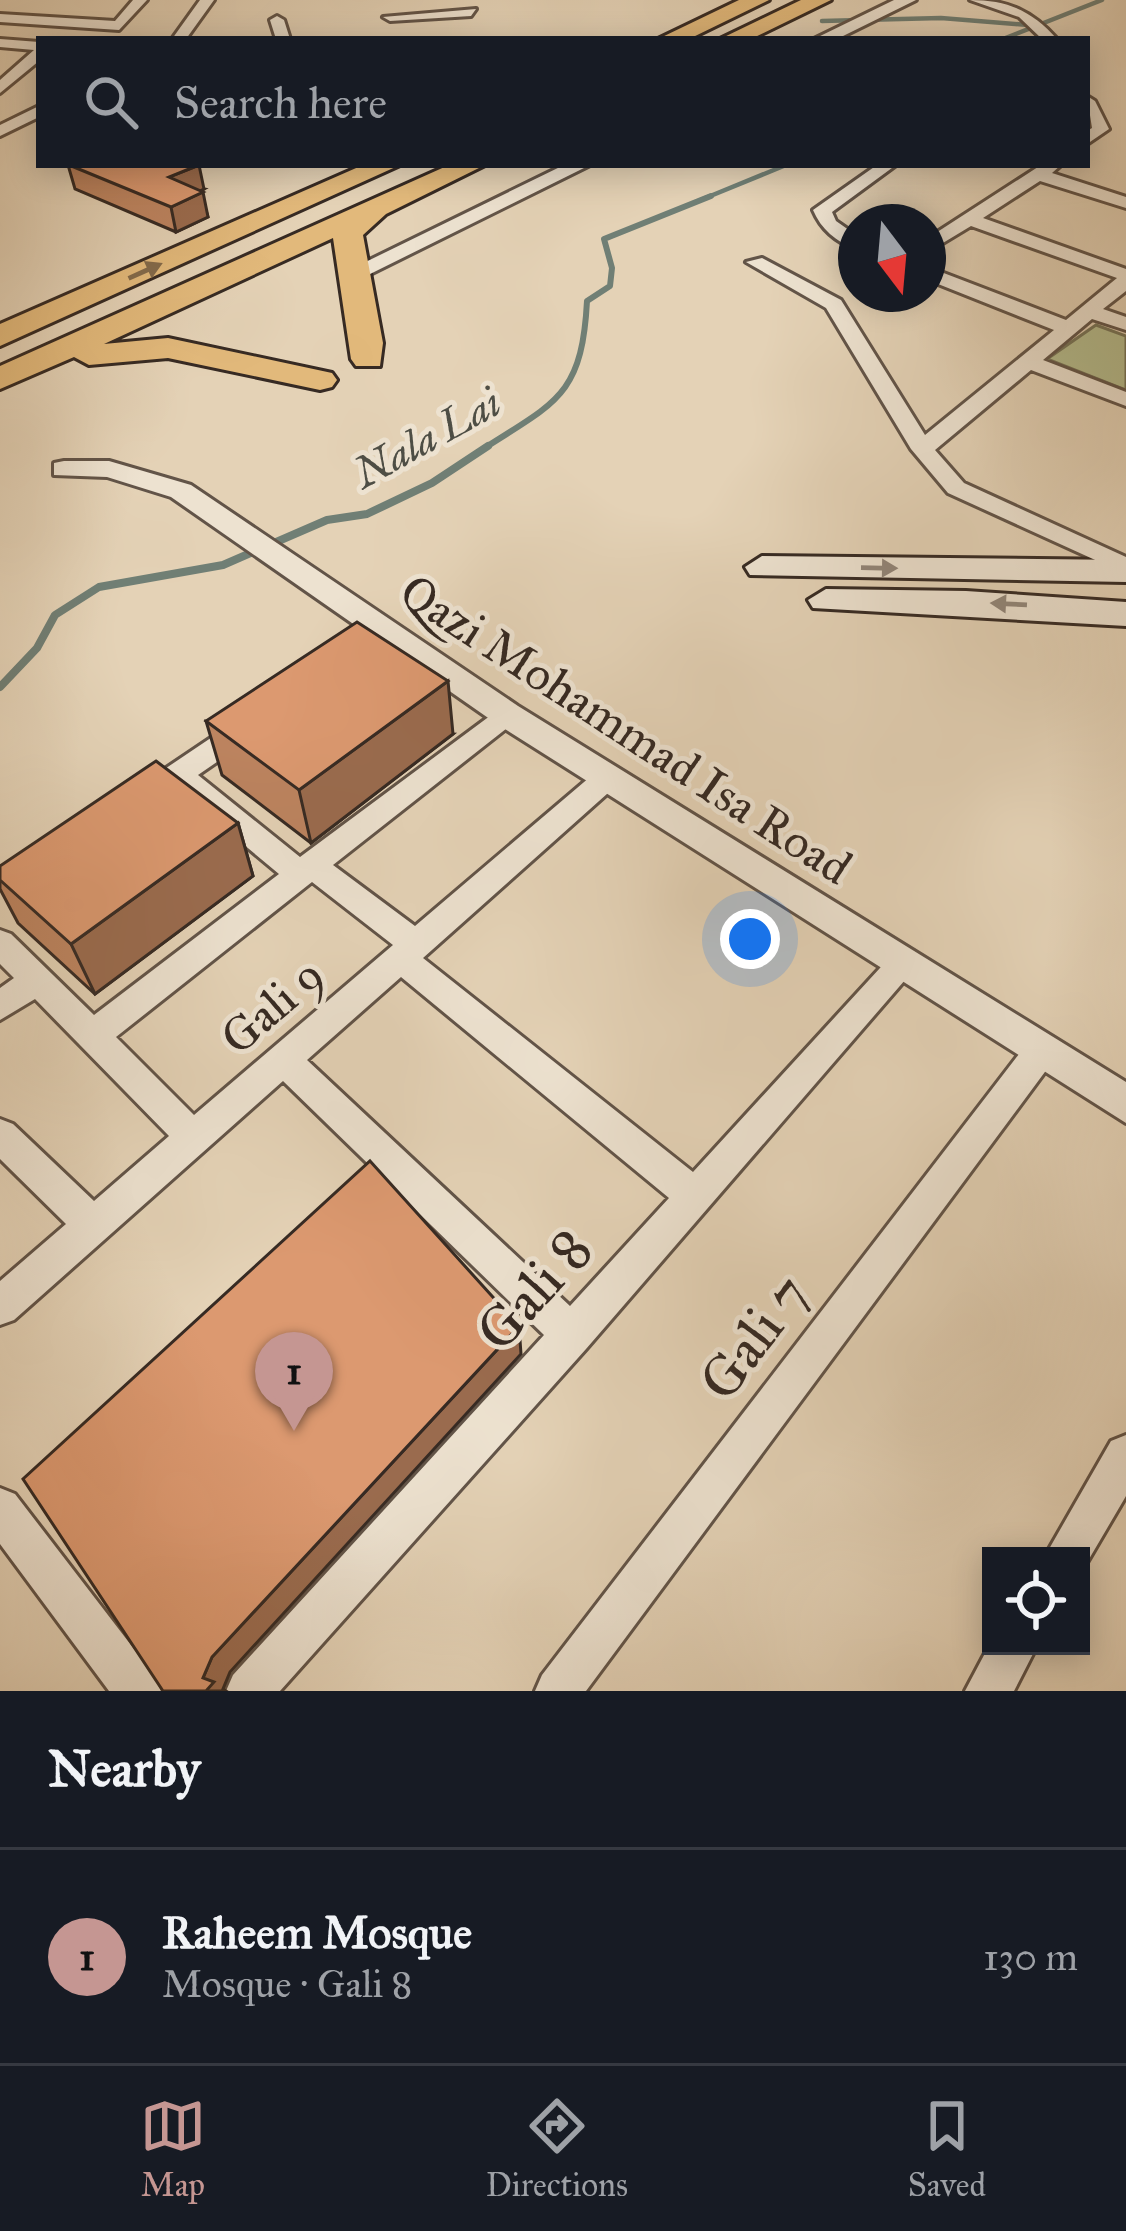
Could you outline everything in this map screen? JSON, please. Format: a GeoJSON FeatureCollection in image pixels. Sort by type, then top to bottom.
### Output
{"type":"FeatureCollection","features":[{"type":"Feature","properties":{"kind":"highway"},"geometry":{"type":"LineString","coordinates":[[677,36],[758,0]]}},
{"type":"Feature","properties":{"kind":"highway"},"geometry":{"type":"LineString","coordinates":[[708,36],[788,0]]}},
{"type":"Feature","properties":{"kind":"highway"},"geometry":{"type":"LineString","coordinates":[[739,36],[816,2]]}},
{"type":"Feature","properties":{"kind":"highway"},"geometry":{"type":"LineString","coordinates":[[758,36],[816,2]]}},
{"type":"Feature","properties":{"kind":"highway"},"geometry":{"type":"LineString","coordinates":[[0,335],[378,168]]}},
{"type":"Feature","properties":{"kind":"highway"},"geometry":{"type":"LineString","coordinates":[[0,381],[464,168]]}},
{"type":"Feature","properties":{"kind":"highway"},"geometry":{"type":"LineString","coordinates":[[368,359],[368,333],[352,274],[348,233],[376,208]]}},
{"type":"Feature","properties":{"kind":"highway"},"geometry":{"type":"LineString","coordinates":[[86,298],[101,262]]}},
{"type":"Feature","properties":{"kind":"highway"},"geometry":{"type":"LineString","coordinates":[[0,381],[80,357],[168,348],[320,380]]}},
{"type":"Feature","properties":{"kind":"main road"},"geometry":{"type":"LineString","coordinates":[[762,567],[1126,568]]}},
{"type":"Feature","properties":{"kind":"main road"},"geometry":{"type":"LineString","coordinates":[[1084,571],[1126,610]]}},
{"type":"Feature","properties":{"kind":"main road"},"geometry":{"type":"LineString","coordinates":[[826,600],[1126,610]]}},
{"type":"Feature","properties":{"kind":"street"},"geometry":{"type":"LineString","coordinates":[[0,18],[119,26],[140,0]]}},
{"type":"Feature","properties":{"kind":"street"},"geometry":{"type":"LineString","coordinates":[[181,36],[207,0]]}},
{"type":"Feature","properties":{"kind":"street"},"geometry":{"type":"LineString","coordinates":[[830,35],[908,0]]}},
{"type":"Feature","properties":{"kind":"street"},"geometry":{"type":"LineString","coordinates":[[977,0],[1040,29]]}},
{"type":"Feature","properties":{"kind":"street"},"geometry":{"type":"LineString","coordinates":[[390,8],[471,12]]}},
{"type":"Feature","properties":{"kind":"street"},"geometry":{"type":"LineString","coordinates":[[277,20],[282,36]]}},
{"type":"Feature","properties":{"kind":"street"},"geometry":{"type":"LineString","coordinates":[[0,43],[36,49]]}},
{"type":"Feature","properties":{"kind":"street"},"geometry":{"type":"LineString","coordinates":[[0,88],[36,52]]}},
{"type":"Feature","properties":{"kind":"street"},"geometry":{"type":"LineString","coordinates":[[1090,107],[1101,129],[1090,137]]}},
{"type":"Feature","properties":{"kind":"street"},"geometry":{"type":"LineString","coordinates":[[7,128],[36,113]]}},
{"type":"Feature","properties":{"kind":"street"},"geometry":{"type":"LineString","coordinates":[[352,274],[574,168]]}},
{"type":"Feature","properties":{"kind":"street"},"geometry":{"type":"LineString","coordinates":[[838,231],[828,224],[822,210],[884,168]]}},
{"type":"Feature","properties":{"kind":"street"},"geometry":{"type":"LineString","coordinates":[[946,235],[1046,170],[1126,203]]}},
{"type":"Feature","properties":{"kind":"street"},"geometry":{"type":"LineString","coordinates":[[922,449],[1126,278],[970,220]]}},
{"type":"Feature","properties":{"kind":"street"},"geometry":{"type":"LineString","coordinates":[[755,262],[834,304],[922,449],[956,488],[1126,568]]}},
{"type":"Feature","properties":{"kind":"street"},"geometry":{"type":"LineString","coordinates":[[946,280],[1068,328]]}},
{"type":"Feature","properties":{"kind":"street"},"geometry":{"type":"LineString","coordinates":[[1089,311],[1126,324]]}},
{"type":"Feature","properties":{"kind":"street"},"geometry":{"type":"LineString","coordinates":[[1027,361],[1126,400]]}},
{"type":"Feature","properties":{"kind":"street","name":"Qazi Mohammad Isa Road"},"geometry":{"type":"LineString","coordinates":[[64,469],[139,476],[181,491],[230,522],[368,630],[1126,1104]]}},
{"type":"Feature","properties":{"kind":"street"},"geometry":{"type":"LineString","coordinates":[[119,814],[271,710]]}},
{"type":"Feature","properties":{"kind":"street"},"geometry":{"type":"LineString","coordinates":[[92,1036],[506,714]]}},
{"type":"Feature","properties":{"kind":"street"},"geometry":{"type":"LineString","coordinates":[[179,775],[408,951],[695,1196]]}},
{"type":"Feature","properties":{"kind":"street","name":"Gali 9"},"geometry":{"type":"LineString","coordinates":[[0,1306],[607,778]]}},
{"type":"Feature","properties":{"kind":"street"},"geometry":{"type":"LineString","coordinates":[[0,944],[193,1137]]}},
{"type":"Feature","properties":{"kind":"street","name":"Gali 8"},"geometry":{"type":"LineString","coordinates":[[249,1691],[902,965]]}},
{"type":"Feature","properties":{"kind":"street"},"geometry":{"type":"LineString","coordinates":[[0,1006],[36,980]]}},
{"type":"Feature","properties":{"kind":"street","name":"Gali 7"},"geometry":{"type":"LineString","coordinates":[[557,1691],[1041,1051]]}},
{"type":"Feature","properties":{"kind":"street"},"geometry":{"type":"LineString","coordinates":[[285,1061],[572,1335]]}},
{"type":"Feature","properties":{"kind":"street"},"geometry":{"type":"LineString","coordinates":[[0,1135],[93,1225]]}},
{"type":"Feature","properties":{"kind":"street"},"geometry":{"type":"LineString","coordinates":[[1072,1547],[1126,1456]]}},
{"type":"Feature","properties":{"kind":"street"},"geometry":{"type":"LineString","coordinates":[[0,1509],[138,1691]]}},
{"type":"Feature","properties":{"kind":"street"},"geometry":{"type":"LineString","coordinates":[[988,1691],[1009,1655]]}},
{"type":"Feature","properties":{"kind":"green space"},"geometry":{"type":"Polygon","coordinates":[[[1096,325],[1126,336],[1126,390],[1047,359],[1096,325]]]}},
{"type":"Feature","properties":{"kind":"building"},"geometry":{"type":"Polygon","coordinates":[[[76,168],[192,168],[169,177],[203,192],[171,207],[76,168]]]}},
{"type":"Feature","properties":{"kind":"building"},"geometry":{"type":"Polygon","coordinates":[[[357,622],[448,681],[299,790],[206,721],[357,622]]]}},
{"type":"Feature","properties":{"kind":"building"},"geometry":{"type":"Polygon","coordinates":[[[156,761],[238,823],[71,944],[0,880],[0,866],[156,761]]]}},
{"type":"Feature","properties":{"kind":"building"},"geometry":{"type":"Polygon","coordinates":[[[370,1161],[519,1326],[212,1657],[203,1678],[214,1682],[206,1691],[163,1691],[23,1479],[370,1161]]]}},
{"type":"Feature","properties":{"kind":"waterway","name":"Nala Lai"},"geometry":{"type":"LineString","coordinates":[[1011,36],[1102,0]]}},
{"type":"Feature","properties":{"kind":"waterway","name":"Nala Lai"},"geometry":{"type":"LineString","coordinates":[[822,21],[941,18],[1028,25]]}},
{"type":"Feature","properties":{"kind":"waterway","name":"Nala Lai"},"geometry":{"type":"LineString","coordinates":[[703,199],[779,168]]}},
{"type":"Feature","properties":{"kind":"waterway","name":"Nala Lai"},"geometry":{"type":"LineString","coordinates":[[483,449],[547,407],[571,377],[579,358],[587,301],[610,286],[612,268],[604,239],[711,196]]}},
{"type":"Feature","properties":{"kind":"waterway","name":"Nala Lai"},"geometry":{"type":"LineString","coordinates":[[0,687],[37,648],[55,615],[99,587],[223,565],[327,520],[367,514],[432,483],[488,446]]}},
{"type":"Feature","properties":{"kind":"place","name":"Raheem Mosque"},"geometry":{"type":"Point","coordinates":[294,1431]}}]}
